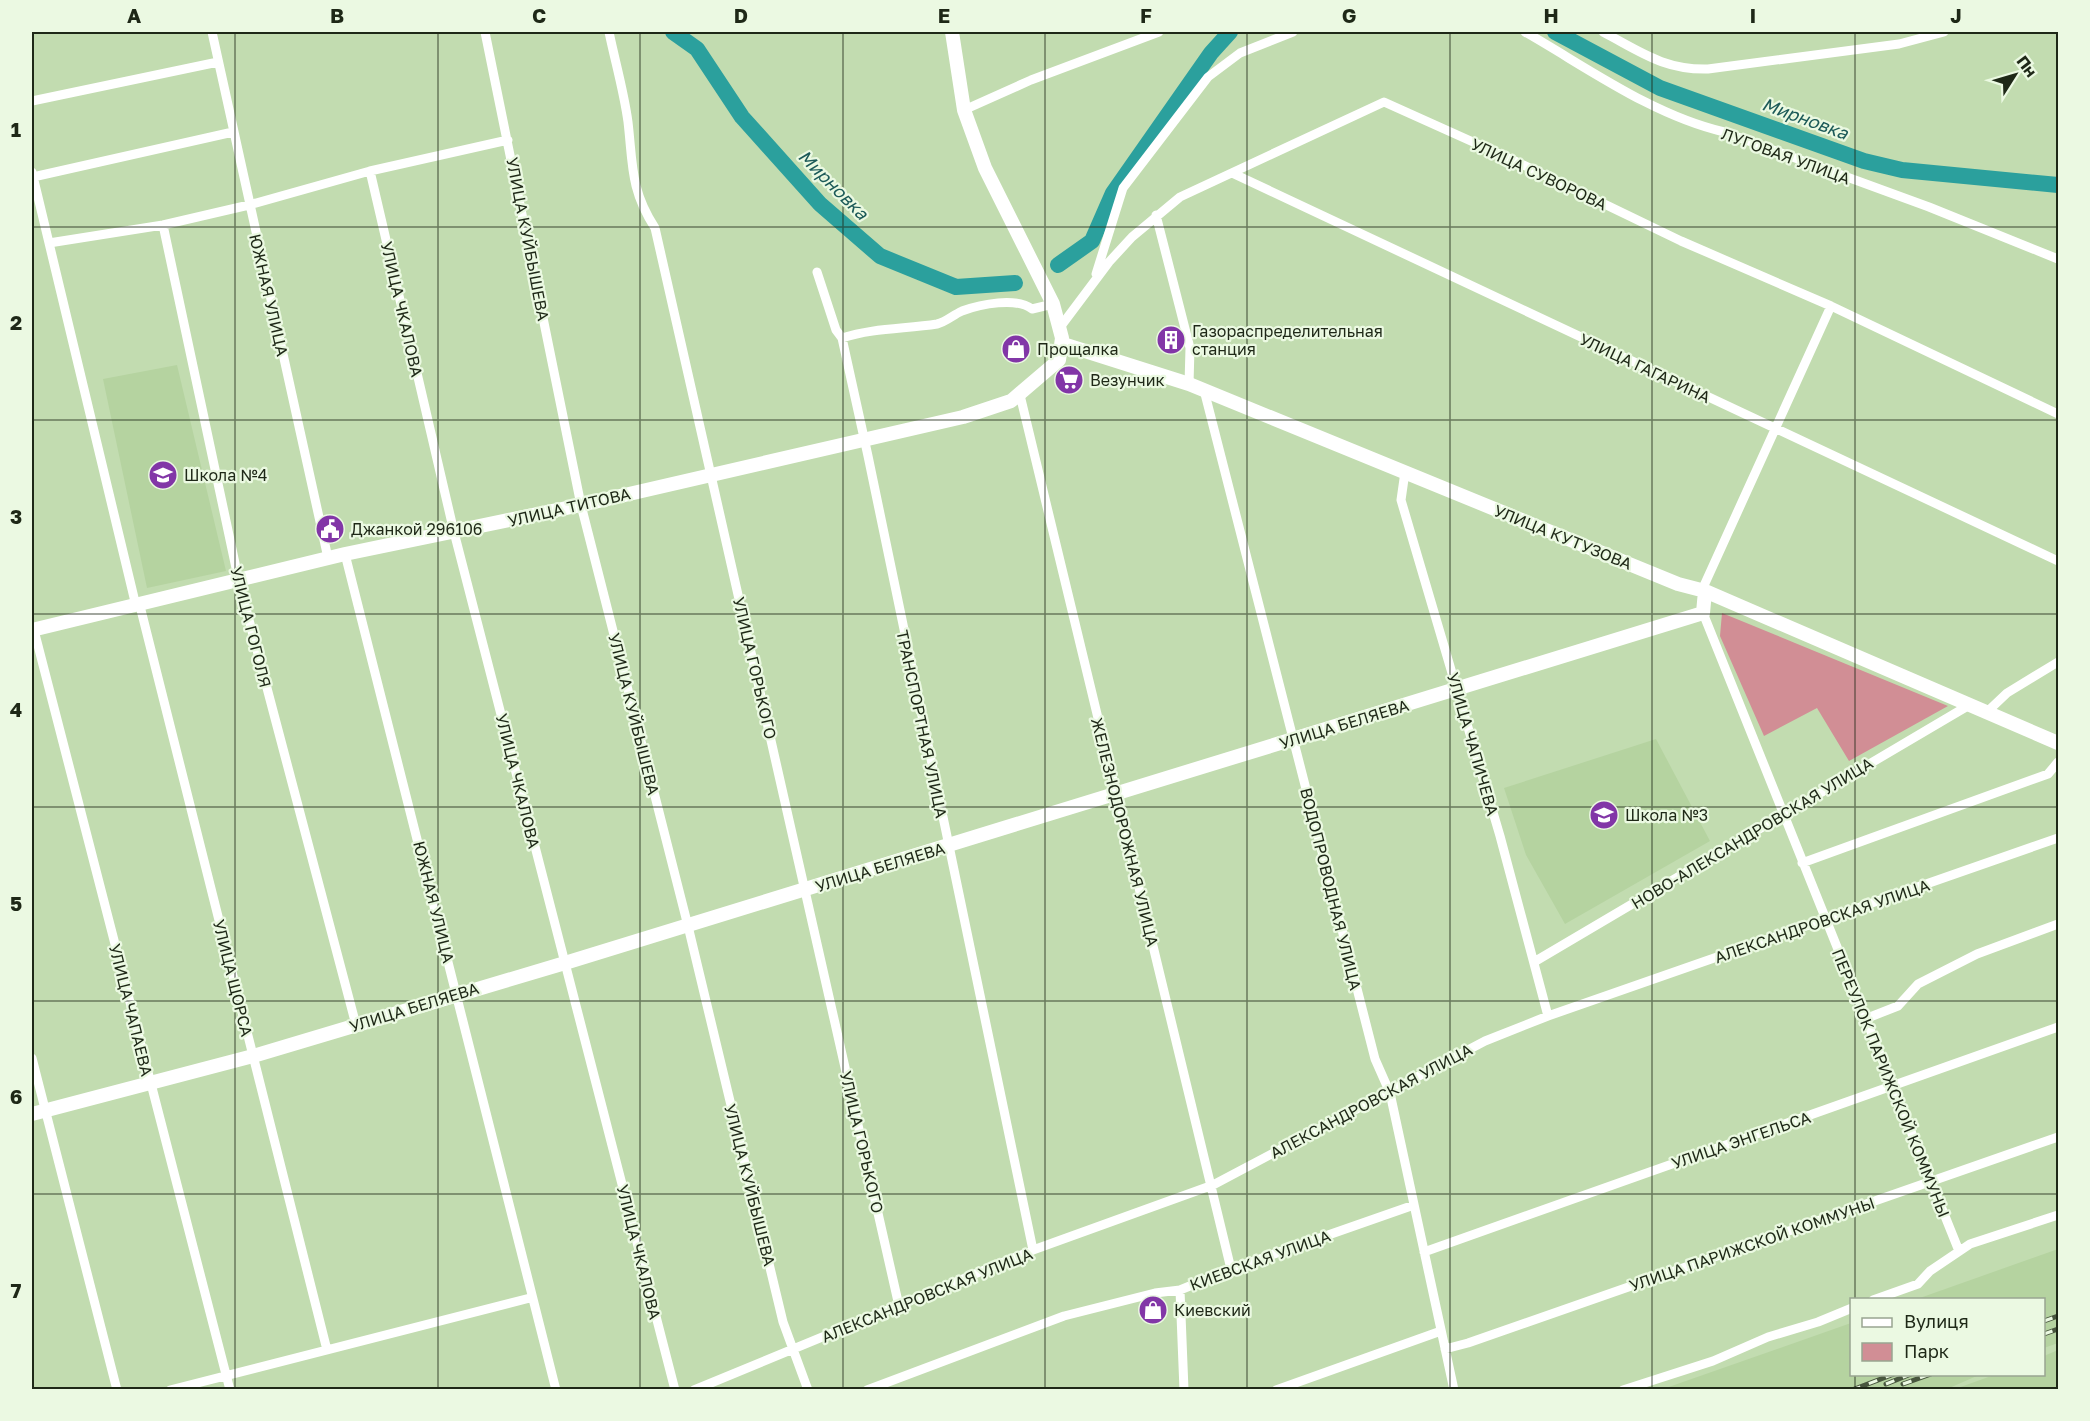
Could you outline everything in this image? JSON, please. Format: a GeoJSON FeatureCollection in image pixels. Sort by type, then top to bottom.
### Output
{"type":"FeatureCollection","features":[{"type":"Feature","properties":{"kind":"main road"},"geometry":{"type":"LineString","coordinates":[[952,32],[964,110],[985,168],[1053,304],[1061,326],[1063,344]]}},
{"type":"Feature","properties":{"kind":"main road","name":"УЛИЦА ТИТОВА"},"geometry":{"type":"LineString","coordinates":[[33,630],[239,582],[345,554],[581,505],[963,417],[1020,395],[1059,360],[1063,344]]}},
{"type":"Feature","properties":{"kind":"main road","name":"УЛИЦА КУТУЗОВА"},"geometry":{"type":"LineString","coordinates":[[1063,344],[1190,384],[1678,584],[1703,591],[1988,711],[2058,743]]}},
{"type":"Feature","properties":{"kind":"main road"},"geometry":{"type":"LineString","coordinates":[[1703,591],[1703,613]]}},
{"type":"Feature","properties":{"kind":"main road","name":"УЛИЦА БЕЛЯЕВА"},"geometry":{"type":"LineString","coordinates":[[38,1112],[253,1056],[457,993],[566,963],[1703,613]]}},
{"type":"Feature","properties":{"kind":"street","name":"ЮЖНАЯ УЛИЦА"},"geometry":{"type":"LineString","coordinates":[[212,32],[328,558]]}},
{"type":"Feature","properties":{"kind":"street","name":"УЛИЦА КУЙБЫШЕВА"},"geometry":{"type":"LineString","coordinates":[[485,32],[581,505],[688,926],[780,1310],[792,1350],[808,1389]]}},
{"type":"Feature","properties":{"kind":"street","name":"УЛИЦА ГОРЬКОГО"},"geometry":{"type":"LineString","coordinates":[[609,32],[628,121],[630,166],[644,210],[655,228],[899,1306]]}},
{"type":"Feature","properties":{"kind":"street"},"geometry":{"type":"LineString","coordinates":[[964,110],[1031,80],[1160,32]]}},
{"type":"Feature","properties":{"kind":"street"},"geometry":{"type":"LineString","coordinates":[[1094,282],[1123,188],[1208,77],[1240,53],[1293,32]]}},
{"type":"Feature","properties":{"kind":"street","name":"ЛУГОВАЯ УЛИЦА"},"geometry":{"type":"LineString","coordinates":[[1525,32],[1635,96],[1700,127],[1724,132],[1929,207],[2058,259]]}},
{"type":"Feature","properties":{"kind":"street"},"geometry":{"type":"LineString","coordinates":[[1603,32],[1665,64],[1682,70],[1708,69],[1899,44],[1944,32]]}},
{"type":"Feature","properties":{"kind":"street"},"geometry":{"type":"LineString","coordinates":[[32,101],[218,62]]}},
{"type":"Feature","properties":{"kind":"street","name":"УЛИЦА СУВОРОВА"},"geometry":{"type":"LineString","coordinates":[[1061,326],[1124,245],[1156,215],[1180,197],[1384,102],[1514,160],[1681,241],[1830,306],[2058,414]]}},
{"type":"Feature","properties":{"kind":"street"},"geometry":{"type":"LineString","coordinates":[[32,174],[233,132]]}},
{"type":"Feature","properties":{"kind":"street"},"geometry":{"type":"LineString","coordinates":[[49,243],[163,225],[249,205],[370,171],[508,140]]}},
{"type":"Feature","properties":{"kind":"street","name":"УЛИЦА ЧКАЛОВА"},"geometry":{"type":"LineString","coordinates":[[370,171],[454,532],[675,1389]]}},
{"type":"Feature","properties":{"kind":"street","name":"УЛИЦА ГАГАРИНА"},"geometry":{"type":"LineString","coordinates":[[1232,173],[2058,561]]}},
{"type":"Feature","properties":{"kind":"street","name":"УЛИЦА ЩОРСА"},"geometry":{"type":"LineString","coordinates":[[32,174],[138,606],[327,1350]]}},
{"type":"Feature","properties":{"kind":"street"},"geometry":{"type":"LineString","coordinates":[[1156,215],[1190,348],[1190,384]]}},
{"type":"Feature","properties":{"kind":"street","name":"УЛИЦА ГОГОЛЯ"},"geometry":{"type":"LineString","coordinates":[[163,225],[239,582],[356,1025]]}},
{"type":"Feature","properties":{"kind":"street","name":"ТРАНСПОРТНАЯ УЛИЦА"},"geometry":{"type":"LineString","coordinates":[[817,272],[836,330],[842,338],[1033,1251]]}},
{"type":"Feature","properties":{"kind":"street"},"geometry":{"type":"LineString","coordinates":[[842,338],[863,331],[941,324],[962,311],[1014,301],[1023,303],[1032,309],[1053,304]]}},
{"type":"Feature","properties":{"kind":"street"},"geometry":{"type":"LineString","coordinates":[[1703,591],[1830,306]]}},
{"type":"Feature","properties":{"kind":"street","name":"ВОДОПРОВОДНАЯ УЛИЦА"},"geometry":{"type":"LineString","coordinates":[[1204,390],[1375,1059],[1390,1093],[1454,1389]]}},
{"type":"Feature","properties":{"kind":"street","name":"ЖЕЛЕЗНОДОРОЖНАЯ УЛИЦА"},"geometry":{"type":"LineString","coordinates":[[1020,395],[1213,1185],[1231,1269]]}},
{"type":"Feature","properties":{"kind":"street","name":"УЛИЦА ЧАПИЧЕВА"},"geometry":{"type":"LineString","coordinates":[[1405,472],[1401,500],[1457,689],[1548,1016]]}},
{"type":"Feature","properties":{"kind":"street","name":"ЮЖНАЯ УЛИЦА"},"geometry":{"type":"LineString","coordinates":[[345,554],[457,993],[530,1298],[556,1389]]}},
{"type":"Feature","properties":{"kind":"street","name":"ПЕРЕУЛОК ПАРИЖСКОЙ КОММУНЫ"},"geometry":{"type":"LineString","coordinates":[[1703,613],[1959,1251]]}},
{"type":"Feature","properties":{"kind":"street","name":"УЛИЦА ЧАПАЕВА"},"geometry":{"type":"LineString","coordinates":[[33,630],[230,1389]]}},
{"type":"Feature","properties":{"kind":"street"},"geometry":{"type":"LineString","coordinates":[[1988,711],[2007,693],[2058,662]]}},
{"type":"Feature","properties":{"kind":"street","name":"НОВО-АЛЕКСАНДРОВСКАЯ УЛИЦА"},"geometry":{"type":"LineString","coordinates":[[1534,962],[1971,704]]}},
{"type":"Feature","properties":{"kind":"street"},"geometry":{"type":"LineString","coordinates":[[1802,863],[2048,774],[2058,762]]}},
{"type":"Feature","properties":{"kind":"street","name":"АЛЕКСАНДРОВСКАЯ УЛИЦА"},"geometry":{"type":"LineString","coordinates":[[694,1389],[1033,1251],[1213,1185],[1485,1041],[1548,1016],[2058,838]]}},
{"type":"Feature","properties":{"kind":"street"},"geometry":{"type":"LineString","coordinates":[[1865,1019],[1898,1006],[1918,984],[1977,954],[2058,924]]}},
{"type":"Feature","properties":{"kind":"street","name":"УЛИЦА ЭНГЕЛЬСА"},"geometry":{"type":"LineString","coordinates":[[1424,1252],[2058,1027]]}},
{"type":"Feature","properties":{"kind":"street"},"geometry":{"type":"LineString","coordinates":[[32,1058],[38,1112],[117,1389]]}},
{"type":"Feature","properties":{"kind":"street","name":"УЛИЦА ПАРИЖСКОЙ КОММУНЫ"},"geometry":{"type":"LineString","coordinates":[[1445,1349],[1931,1183],[2058,1137]]}},
{"type":"Feature","properties":{"kind":"street","name":"КИЕВСКАЯ УЛИЦА"},"geometry":{"type":"LineString","coordinates":[[867,1389],[1064,1316],[1155,1293],[1180,1290],[1231,1269],[1414,1205]]}},
{"type":"Feature","properties":{"kind":"street"},"geometry":{"type":"LineString","coordinates":[[1876,1298],[1918,1284],[1929,1271],[1970,1244],[2058,1215]]}},
{"type":"Feature","properties":{"kind":"street"},"geometry":{"type":"LineString","coordinates":[[1180,1290],[1184,1389]]}},
{"type":"Feature","properties":{"kind":"street"},"geometry":{"type":"LineString","coordinates":[[170,1389],[530,1298]]}},
{"type":"Feature","properties":{"kind":"street"},"geometry":{"type":"LineString","coordinates":[[1623,1389],[1713,1361],[1768,1337],[1818,1322],[1850,1308]]}},
{"type":"Feature","properties":{"kind":"street"},"geometry":{"type":"LineString","coordinates":[[1276,1389],[1441,1331]]}},
{"type":"Feature","properties":{"kind":"shaded area","name":"Школа №4"},"geometry":{"type":"Polygon","coordinates":[[[177,365],[226,571],[147,588],[103,379],[177,365]]]}},
{"type":"Feature","properties":{"kind":"shaded area","name":"Школа №3"},"geometry":{"type":"Polygon","coordinates":[[[1656,739],[1710,841],[1565,924],[1526,855],[1504,788],[1656,739]]]}},
{"type":"Feature","properties":{"kind":"shaded area"},"geometry":{"type":"Polygon","coordinates":[[[2058,1249],[2058,1343],[2045,1348],[2045,1298],[1920,1298],[2058,1249]]]}},
{"type":"Feature","properties":{"kind":"shaded area"},"geometry":{"type":"Polygon","coordinates":[[[1850,1323],[1850,1376],[1977,1376],[1947,1389],[1663,1389],[1850,1323]]]}},
{"type":"Feature","properties":{"kind":"shaded area"},"geometry":{"type":"Polygon","coordinates":[[[2058,1350],[2058,1389],[1955,1389],[1991,1376],[2045,1376],[2045,1356],[2058,1350]]]}},
{"type":"Feature","properties":{"kind":"green space"},"geometry":{"type":"Polygon","coordinates":[[[1722,613],[1948,706],[1849,761],[1817,708],[1764,736],[1720,636],[1722,613]]]}},
{"type":"Feature","properties":{"kind":"waterway","name":"Мирновка"},"geometry":{"type":"LineString","coordinates":[[673,32],[697,49],[742,117],[820,204],[880,256],[956,287],[1015,283]]}},
{"type":"Feature","properties":{"kind":"waterway","name":"Мирновка"},"geometry":{"type":"LineString","coordinates":[[1058,265],[1092,241],[1113,193],[1211,53],[1230,32]]}},
{"type":"Feature","properties":{"kind":"waterway","name":"Мирновка"},"geometry":{"type":"LineString","coordinates":[[1555,32],[1660,88],[1864,161],[1902,170],[2058,185]]}},
{"type":"Feature","properties":{"kind":"railway"},"geometry":{"type":"LineString","coordinates":[[2045,1321],[2058,1316]]}},
{"type":"Feature","properties":{"kind":"railway"},"geometry":{"type":"LineString","coordinates":[[2045,1334],[2058,1329]]}},
{"type":"Feature","properties":{"kind":"railway"},"geometry":{"type":"LineString","coordinates":[[1852,1390],[1889,1376]]}},
{"type":"Feature","properties":{"kind":"railway"},"geometry":{"type":"LineString","coordinates":[[1886,1384],[1906,1376]]}},
{"type":"Feature","properties":{"kind":"railway"},"geometry":{"type":"LineString","coordinates":[[1903,1384],[1925,1376]]}},
{"type":"Feature","properties":{"kind":"place","name":"Газораспределительная станция"},"geometry":{"type":"Point","coordinates":[1171,340]}},
{"type":"Feature","properties":{"kind":"place","name":"Прощалка"},"geometry":{"type":"Point","coordinates":[1016,349]}},
{"type":"Feature","properties":{"kind":"place","name":"Везунчик"},"geometry":{"type":"Point","coordinates":[1069,380]}},
{"type":"Feature","properties":{"kind":"place","name":"Школа №4"},"geometry":{"type":"Point","coordinates":[163,475]}},
{"type":"Feature","properties":{"kind":"place","name":"Джанкой 296106"},"geometry":{"type":"Point","coordinates":[330,529]}},
{"type":"Feature","properties":{"kind":"place","name":"Школа №3"},"geometry":{"type":"Point","coordinates":[1604,815]}},
{"type":"Feature","properties":{"kind":"place","name":"Киевский"},"geometry":{"type":"Point","coordinates":[1153,1310]}}]}
